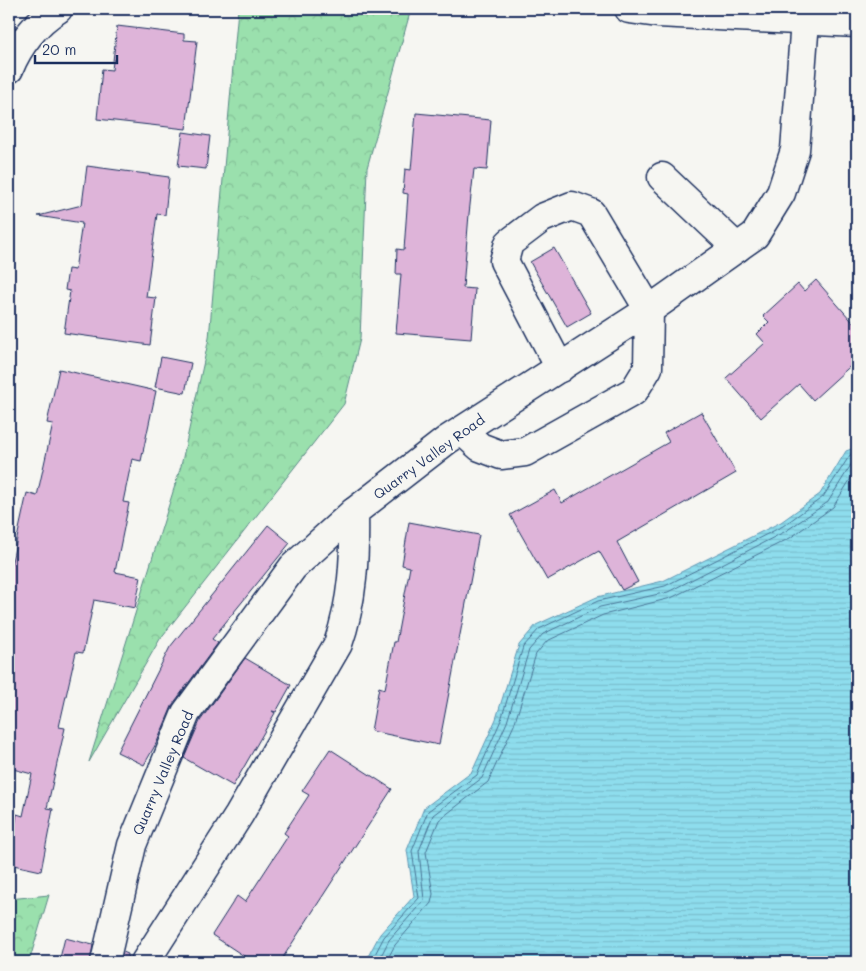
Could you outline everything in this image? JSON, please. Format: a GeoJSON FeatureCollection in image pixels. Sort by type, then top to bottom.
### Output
{"type":"FeatureCollection","features":[{"type":"Feature","properties":{"kind":"street"},"geometry":{"type":"LineString","coordinates":[[9,69],[29,35],[42,21],[58,9]]}},
{"type":"Feature","properties":{"kind":"street"},"geometry":{"type":"LineString","coordinates":[[629,9],[658,13],[857,23]]}},
{"type":"Feature","properties":{"kind":"street","name":"Quarry Valley Road"},"geometry":{"type":"LineString","coordinates":[[105,962],[132,845],[186,713],[293,568],[354,512],[462,431],[649,310],[755,235],[781,193],[794,150],[805,21]]}},
{"type":"Feature","properties":{"kind":"street"},"geometry":{"type":"LineString","coordinates":[[662,177],[737,248]]}},
{"type":"Feature","properties":{"kind":"street"},"geometry":{"type":"LineString","coordinates":[[462,431],[480,447],[501,455],[525,452],[634,391],[648,368],[649,310],[591,212],[572,206],[542,218],[509,243],[504,261],[560,368]]}},
{"type":"Feature","properties":{"kind":"street"},"geometry":{"type":"LineString","coordinates":[[146,962],[239,815],[338,644],[347,620],[355,558],[354,512]]}},
{"type":"Feature","properties":{"kind":"green space"},"geometry":{"type":"Polygon","coordinates":[[[238,9],[411,9],[367,168],[360,339],[344,404],[160,639],[89,762],[181,466],[209,338],[238,9]]]}},
{"type":"Feature","properties":{"kind":"green space"},"geometry":{"type":"Polygon","coordinates":[[[49,895],[29,962],[9,962],[9,899],[49,895]]]}},
{"type":"Feature","properties":{"kind":"water"},"geometry":{"type":"Polygon","coordinates":[[[857,447],[857,962],[365,962],[380,934],[414,896],[407,850],[424,808],[472,772],[496,719],[519,645],[536,625],[597,597],[663,581],[781,522],[820,494],[846,451],[857,447]]]}},
{"type":"Feature","properties":{"kind":"building"},"geometry":{"type":"Polygon","coordinates":[[[117,26],[184,34],[184,40],[197,41],[186,129],[97,119],[102,69],[112,70],[117,26]]]}},
{"type":"Feature","properties":{"kind":"building"},"geometry":{"type":"Polygon","coordinates":[[[416,113],[491,120],[487,170],[474,169],[469,214],[463,288],[475,289],[471,339],[396,333],[401,274],[396,274],[397,249],[404,250],[408,194],[403,193],[405,169],[411,170],[416,113]]]}},
{"type":"Feature","properties":{"kind":"building"},"geometry":{"type":"Polygon","coordinates":[[[183,132],[210,136],[206,169],[178,166],[183,132]]]}},
{"type":"Feature","properties":{"kind":"building"},"geometry":{"type":"Polygon","coordinates":[[[87,166],[169,177],[165,215],[157,214],[146,297],[156,298],[150,345],[64,333],[70,291],[65,290],[68,269],[75,270],[82,223],[38,216],[82,205],[87,166]]]}},
{"type":"Feature","properties":{"kind":"building"},"geometry":{"type":"Polygon","coordinates":[[[554,248],[591,313],[567,327],[530,262],[554,248]]]}},
{"type":"Feature","properties":{"kind":"building"},"geometry":{"type":"Polygon","coordinates":[[[816,280],[857,327],[857,360],[813,400],[799,384],[761,418],[726,378],[765,343],[757,334],[769,322],[763,316],[798,284],[804,291],[816,280]]]}},
{"type":"Feature","properties":{"kind":"building"},"geometry":{"type":"Polygon","coordinates":[[[161,357],[191,363],[185,393],[155,387],[161,357]]]}},
{"type":"Feature","properties":{"kind":"building"},"geometry":{"type":"Polygon","coordinates":[[[59,369],[156,391],[141,461],[132,459],[123,502],[129,503],[115,572],[141,577],[135,608],[94,600],[83,653],[76,652],[59,727],[65,728],[47,808],[53,809],[41,871],[9,864],[9,825],[15,826],[17,814],[23,816],[32,774],[9,768],[9,575],[27,493],[37,496],[53,424],[47,423],[59,369]]]}},
{"type":"Feature","properties":{"kind":"building"},"geometry":{"type":"Polygon","coordinates":[[[701,412],[736,473],[617,542],[638,582],[622,590],[599,551],[547,580],[510,515],[555,490],[562,503],[669,442],[664,433],[701,412]]]}},
{"type":"Feature","properties":{"kind":"building"},"geometry":{"type":"Polygon","coordinates":[[[409,522],[479,535],[439,745],[371,731],[379,687],[385,689],[410,567],[402,565],[409,522]]]}},
{"type":"Feature","properties":{"kind":"building"},"geometry":{"type":"Polygon","coordinates":[[[268,525],[290,543],[212,639],[218,643],[173,704],[157,742],[144,765],[117,752],[170,647],[268,525]]]}},
{"type":"Feature","properties":{"kind":"building"},"geometry":{"type":"Polygon","coordinates":[[[245,658],[291,685],[276,712],[272,711],[275,713],[233,786],[184,758],[200,721],[245,658]]]}},
{"type":"Feature","properties":{"kind":"building"},"geometry":{"type":"Polygon","coordinates":[[[330,749],[392,789],[280,962],[253,962],[212,935],[237,896],[245,902],[288,836],[284,833],[309,795],[302,791],[330,749]]]}},
{"type":"Feature","properties":{"kind":"building"},"geometry":{"type":"Polygon","coordinates":[[[65,938],[93,945],[90,962],[59,962],[65,938]]]}},
{"type":"Feature","properties":{"kind":"building"},"geometry":{"type":"Polygon","coordinates":[[[123,952],[128,954],[127,962],[121,962],[123,952]]]}}]}
